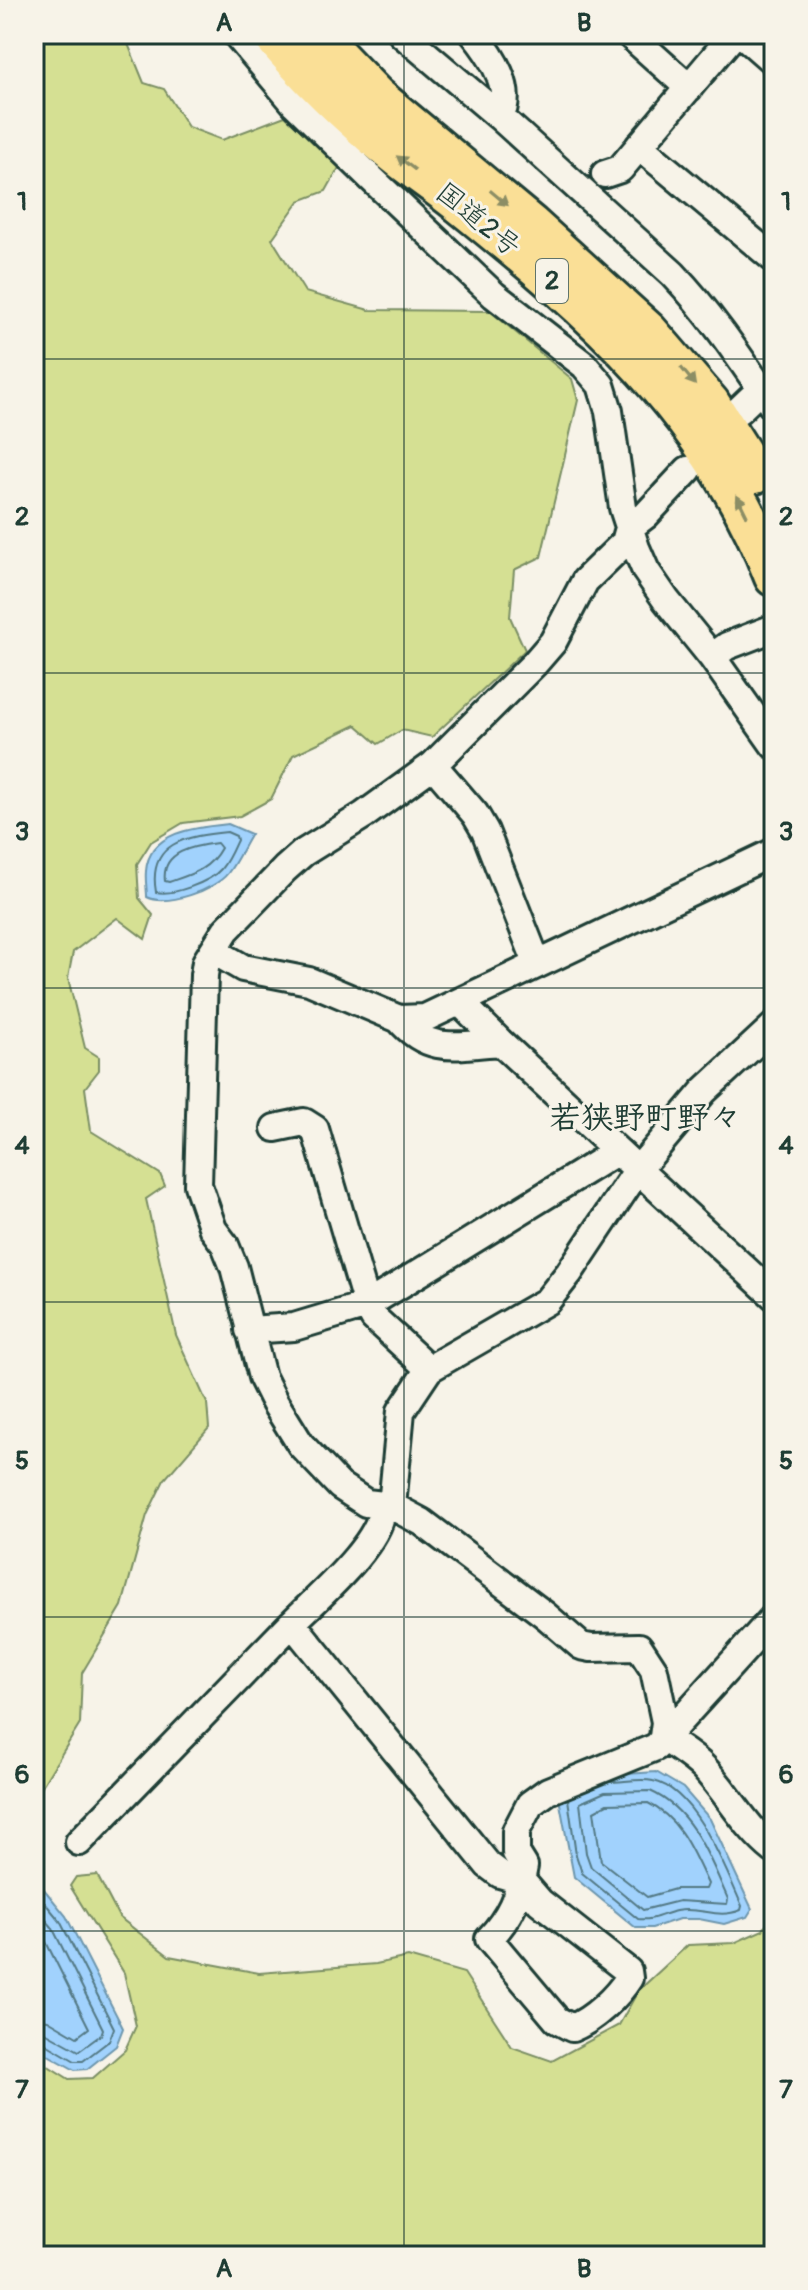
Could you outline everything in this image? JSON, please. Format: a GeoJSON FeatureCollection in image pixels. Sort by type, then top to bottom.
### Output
{"type":"FeatureCollection","features":[{"type":"Feature","properties":{"kind":"highway","name":"国道2号"},"geometry":{"type":"LineString","coordinates":[[271,34],[352,118],[603,326],[662,388],[733,487],[774,577]]}},
{"type":"Feature","properties":{"kind":"highway","name":"国道2号"},"geometry":{"type":"LineString","coordinates":[[316,34],[376,96],[531,225],[648,331],[710,403],[754,473],[774,513]]}},
{"type":"Feature","properties":{"kind":"street"},"geometry":{"type":"LineString","coordinates":[[236,34],[295,104],[383,190],[494,295],[584,365],[601,385],[609,411],[623,508],[646,571],[774,745]]}},
{"type":"Feature","properties":{"kind":"street"},"geometry":{"type":"LineString","coordinates":[[402,34],[500,117],[695,297],[741,356],[768,399],[739,410]]}},
{"type":"Feature","properties":{"kind":"street"},"geometry":{"type":"LineString","coordinates":[[474,34],[490,54],[503,85],[504,111],[500,117]]}},
{"type":"Feature","properties":{"kind":"street"},"geometry":{"type":"LineString","coordinates":[[629,34],[689,88]]}},
{"type":"Feature","properties":{"kind":"street"},"geometry":{"type":"LineString","coordinates":[[605,174],[620,169],[734,34]]}},
{"type":"Feature","properties":{"kind":"street"},"geometry":{"type":"LineString","coordinates":[[742,34],[774,62]]}},
{"type":"Feature","properties":{"kind":"street"},"geometry":{"type":"LineString","coordinates":[[639,146],[774,259]]}},
{"type":"Feature","properties":{"kind":"street"},"geometry":{"type":"LineString","coordinates":[[663,1737],[665,1722],[654,1670],[639,1647],[581,1646],[422,1522],[387,1506],[366,1503],[340,1486],[301,1445],[262,1377],[234,1267],[225,1245],[213,1229],[198,1185],[204,975],[206,962],[226,930],[303,853],[364,815],[433,765],[553,642],[585,581],[625,542],[629,528],[646,515],[688,470]]}},
{"type":"Feature","properties":{"kind":"street"},"geometry":{"type":"LineString","coordinates":[[712,657],[727,646],[774,628]]}},
{"type":"Feature","properties":{"kind":"street"},"geometry":{"type":"LineString","coordinates":[[433,765],[475,814],[485,831],[537,963]]}},
{"type":"Feature","properties":{"kind":"street"},"geometry":{"type":"LineString","coordinates":[[214,951],[243,968],[309,981],[399,1019],[425,1018],[774,852]]}},
{"type":"Feature","properties":{"kind":"street"},"geometry":{"type":"LineString","coordinates":[[461,1003],[616,1152],[774,1296]]}},
{"type":"Feature","properties":{"kind":"street"},"geometry":{"type":"LineString","coordinates":[[399,1019],[412,1035],[443,1046],[500,1042]]}},
{"type":"Feature","properties":{"kind":"street"},"geometry":{"type":"LineString","coordinates":[[79,1842],[368,1544],[387,1506],[401,1411],[429,1369],[547,1301],[637,1171],[704,1091],[774,1026]]}},
{"type":"Feature","properties":{"kind":"street"},"geometry":{"type":"LineString","coordinates":[[275,1128],[304,1122],[315,1129],[367,1305],[374,1318],[429,1369]]}},
{"type":"Feature","properties":{"kind":"street"},"geometry":{"type":"LineString","coordinates":[[249,1330],[294,1327],[367,1305],[616,1152]]}},
{"type":"Feature","properties":{"kind":"street"},"geometry":{"type":"LineString","coordinates":[[292,1623],[488,1865],[500,1874],[521,1880],[540,1902],[628,1971],[629,1978],[623,1989],[582,2024],[572,2028],[557,2020],[489,1939],[506,1922],[521,1880],[524,1866],[516,1853],[516,1831],[530,1804],[548,1791],[656,1747],[774,1617]]}},
{"type":"Feature","properties":{"kind":"street"},"geometry":{"type":"LineString","coordinates":[[663,1737],[701,1764],[754,1831],[774,1850]]}},
{"type":"Feature","properties":{"kind":"green space"},"geometry":{"type":"Polygon","coordinates":[[[34,34],[124,34],[144,83],[164,89],[188,127],[222,140],[285,116],[340,166],[326,191],[299,201],[272,239],[305,292],[369,310],[490,311],[572,379],[578,400],[541,557],[514,570],[510,617],[525,650],[432,737],[402,730],[378,744],[356,725],[293,755],[271,799],[240,816],[183,823],[151,842],[137,864],[139,898],[153,915],[145,939],[117,918],[73,952],[68,978],[85,1048],[99,1057],[99,1070],[85,1088],[91,1131],[160,1174],[165,1186],[146,1199],[176,1335],[207,1403],[209,1428],[164,1480],[147,1515],[122,1606],[82,1673],[80,1724],[34,1799],[34,34]]]}},
{"type":"Feature","properties":{"kind":"green space"},"geometry":{"type":"Polygon","coordinates":[[[97,1875],[119,1917],[169,1956],[259,1973],[376,1964],[408,1957],[464,1973],[512,2047],[552,2061],[619,2025],[638,1991],[688,1945],[734,1943],[763,1930],[774,1913],[774,2256],[34,2256],[34,2057],[69,2079],[93,2078],[125,2050],[136,2026],[124,1973],[70,1886],[76,1877],[97,1875]]]}},
{"type":"Feature","properties":{"kind":"water"},"geometry":{"type":"Polygon","coordinates":[[[228,824],[251,834],[222,879],[202,891],[178,898],[156,900],[147,897],[146,871],[156,847],[176,834],[228,824]]]}},
{"type":"Feature","properties":{"kind":"water"},"geometry":{"type":"Polygon","coordinates":[[[656,1772],[683,1788],[710,1819],[752,1909],[747,1917],[724,1924],[679,1919],[652,1928],[636,1928],[574,1877],[558,1793],[611,1775],[656,1772]]]}},
{"type":"Feature","properties":{"kind":"water"},"geometry":{"type":"Polygon","coordinates":[[[34,1877],[66,1916],[123,2028],[116,2046],[87,2069],[75,2070],[34,2047],[34,1877]]]}},
{"type":"Feature","properties":{"kind":"district","name":"若狭野町野々"},"geometry":{"type":"Point","coordinates":[645,1118]}}]}
